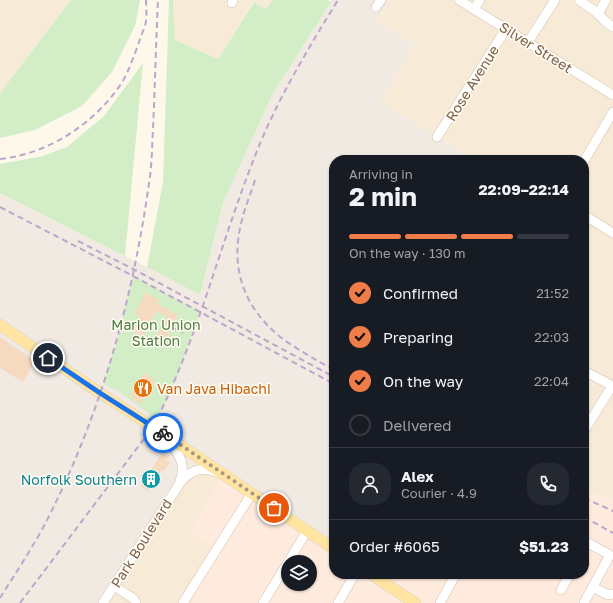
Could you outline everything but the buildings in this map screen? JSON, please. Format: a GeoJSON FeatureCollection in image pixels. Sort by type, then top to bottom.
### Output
{"type":"FeatureCollection","features":[{"type":"Feature","properties":{"kind":"main road"},"geometry":{"type":"LineString","coordinates":[[0,325],[96,390],[165,434],[329,546]]}},
{"type":"Feature","properties":{"kind":"main road"},"geometry":{"type":"LineString","coordinates":[[378,579],[413,603]]}},
{"type":"Feature","properties":{"kind":"street","name":"Silver Street"},"geometry":{"type":"LineString","coordinates":[[459,0],[613,95]]}},
{"type":"Feature","properties":{"kind":"street"},"geometry":{"type":"LineString","coordinates":[[474,9],[480,0]]}},
{"type":"Feature","properties":{"kind":"street"},"geometry":{"type":"LineString","coordinates":[[528,42],[555,0]]}},
{"type":"Feature","properties":{"kind":"street"},"geometry":{"type":"LineString","coordinates":[[579,0],[613,27]]}},
{"type":"Feature","properties":{"kind":"street"},"geometry":{"type":"LineString","coordinates":[[598,14],[606,0]]}},
{"type":"Feature","properties":{"kind":"street","name":"Rose Avenue"},"geometry":{"type":"LineString","coordinates":[[438,137],[506,29]]}},
{"type":"Feature","properties":{"kind":"street"},"geometry":{"type":"LineString","coordinates":[[588,155],[613,112]]}},
{"type":"Feature","properties":{"kind":"street"},"geometry":{"type":"LineString","coordinates":[[589,218],[612,229]]}},
{"type":"Feature","properties":{"kind":"street"},"geometry":{"type":"LineString","coordinates":[[589,374],[612,386],[589,423]]}},
{"type":"Feature","properties":{"kind":"street","name":"Park Boulevard"},"geometry":{"type":"LineString","coordinates":[[165,434],[180,459],[183,468],[180,483]]}},
{"type":"Feature","properties":{"kind":"street","name":"Park Boulevard"},"geometry":{"type":"LineString","coordinates":[[103,603],[186,475],[194,471],[211,470],[222,474]]}},
{"type":"Feature","properties":{"kind":"street"},"geometry":{"type":"LineString","coordinates":[[183,603],[252,493]]}},
{"type":"Feature","properties":{"kind":"street"},"geometry":{"type":"LineString","coordinates":[[263,603],[307,531]]}},
{"type":"Feature","properties":{"kind":"street"},"geometry":{"type":"LineString","coordinates":[[584,603],[612,555],[589,544]]}},
{"type":"Feature","properties":{"kind":"street"},"geometry":{"type":"LineString","coordinates":[[338,603],[353,579]]}},
{"type":"Feature","properties":{"kind":"street"},"geometry":{"type":"LineString","coordinates":[[440,603],[453,579]]}},
{"type":"Feature","properties":{"kind":"street"},"geometry":{"type":"LineString","coordinates":[[561,590],[567,579]]}},
{"type":"Feature","properties":{"kind":"street"},"geometry":{"type":"LineString","coordinates":[[114,586],[134,599],[136,603]]}},
{"type":"Feature","properties":{"kind":"street"},"geometry":{"type":"LineString","coordinates":[[593,587],[608,595],[613,594]]}},
{"type":"Feature","properties":{"kind":"shaded area"},"geometry":{"type":"Polygon","coordinates":[[[0,0],[71,0],[0,93],[0,0]]]}},
{"type":"Feature","properties":{"kind":"shaded area"},"geometry":{"type":"Polygon","coordinates":[[[173,0],[272,0],[266,9],[253,2],[218,59],[174,40],[173,0]]]}},
{"type":"Feature","properties":{"kind":"shaded area"},"geometry":{"type":"Polygon","coordinates":[[[332,0],[389,0],[376,23],[415,44],[380,102],[466,155],[329,155],[329,546],[196,456],[102,603],[0,603],[0,193],[200,295],[223,203],[272,95],[332,0]]]}},
{"type":"Feature","properties":{"kind":"shaded area"},"geometry":{"type":"Polygon","coordinates":[[[389,0],[613,0],[613,500],[589,492],[589,155],[466,155],[380,102],[415,44],[376,23],[389,0]]]}},
{"type":"Feature","properties":{"kind":"shaded area"},"geometry":{"type":"Polygon","coordinates":[[[196,456],[223,474],[216,549],[186,598],[195,603],[102,603],[196,456]]]}},
{"type":"Feature","properties":{"kind":"shaded area"},"geometry":{"type":"Polygon","coordinates":[[[223,474],[329,546],[329,579],[589,579],[589,492],[613,500],[613,603],[195,603],[186,598],[216,549],[190,532],[223,474]]]}},
{"type":"Feature","properties":{"kind":"green space"},"geometry":{"type":"Polygon","coordinates":[[[71,0],[140,0],[135,26],[112,72],[82,106],[35,130],[0,138],[0,93],[71,0]]]}},
{"type":"Feature","properties":{"kind":"green space"},"geometry":{"type":"Polygon","coordinates":[[[169,0],[173,0],[175,40],[218,59],[254,2],[266,9],[272,0],[328,0],[331,2],[272,95],[223,203],[200,295],[147,267],[163,182],[169,0]]]}},
{"type":"Feature","properties":{"kind":"green space"},"geometry":{"type":"Polygon","coordinates":[[[143,63],[125,256],[0,193],[0,164],[43,156],[67,147],[104,116],[143,63]]]}},
{"type":"Feature","properties":{"kind":"green space","name":"Marion Union Station"},"geometry":{"type":"Polygon","coordinates":[[[133,276],[200,312],[175,382],[157,419],[119,392],[103,384],[116,344],[133,276]]]}},
{"type":"Feature","properties":{"kind":"railway"},"geometry":{"type":"LineString","coordinates":[[0,159],[18,156],[52,144],[84,124],[110,99],[124,79],[135,53],[145,24],[146,0]]}},
{"type":"Feature","properties":{"kind":"railway"},"geometry":{"type":"LineString","coordinates":[[0,598],[41,531],[66,481],[99,397],[125,310],[135,266],[151,170],[158,0]]}},
{"type":"Feature","properties":{"kind":"railway"},"geometry":{"type":"LineString","coordinates":[[20,603],[153,427],[184,358],[245,181],[267,127],[306,53],[338,0]]}},
{"type":"Feature","properties":{"kind":"railway"},"geometry":{"type":"LineString","coordinates":[[255,180],[243,215],[238,238],[237,255],[243,286],[249,301],[270,327],[283,339],[329,367]]}},
{"type":"Feature","properties":{"kind":"railway"},"geometry":{"type":"LineString","coordinates":[[0,207],[133,276],[329,381]]}},
{"type":"Feature","properties":{"kind":"railway"},"geometry":{"type":"LineString","coordinates":[[78,241],[329,374]]}},
{"type":"Feature","properties":{"kind":"railway"},"geometry":{"type":"LineString","coordinates":[[173,328],[183,333]]}},
{"type":"Feature","properties":{"kind":"railway"},"geometry":{"type":"LineString","coordinates":[[589,500],[613,511]]}},
{"type":"Feature","properties":{"kind":"railway"},"geometry":{"type":"LineString","coordinates":[[589,520],[613,533]]}},
{"type":"Feature","properties":{"kind":"way so far"},"geometry":{"type":"LineString","coordinates":[[163,433],[274,508]]}},
{"type":"Feature","properties":{"kind":"place","name":"Van Java Hibachi"},"geometry":{"type":"Point","coordinates":[143,388]}},
{"type":"Feature","properties":{"kind":"place","name":"Norfolk Southern"},"geometry":{"type":"Point","coordinates":[151,479]}},
{"type":"Feature","properties":{"kind":"route"},"geometry":{"type":"LineString","coordinates":[[48,358],[163,433]]}}]}
